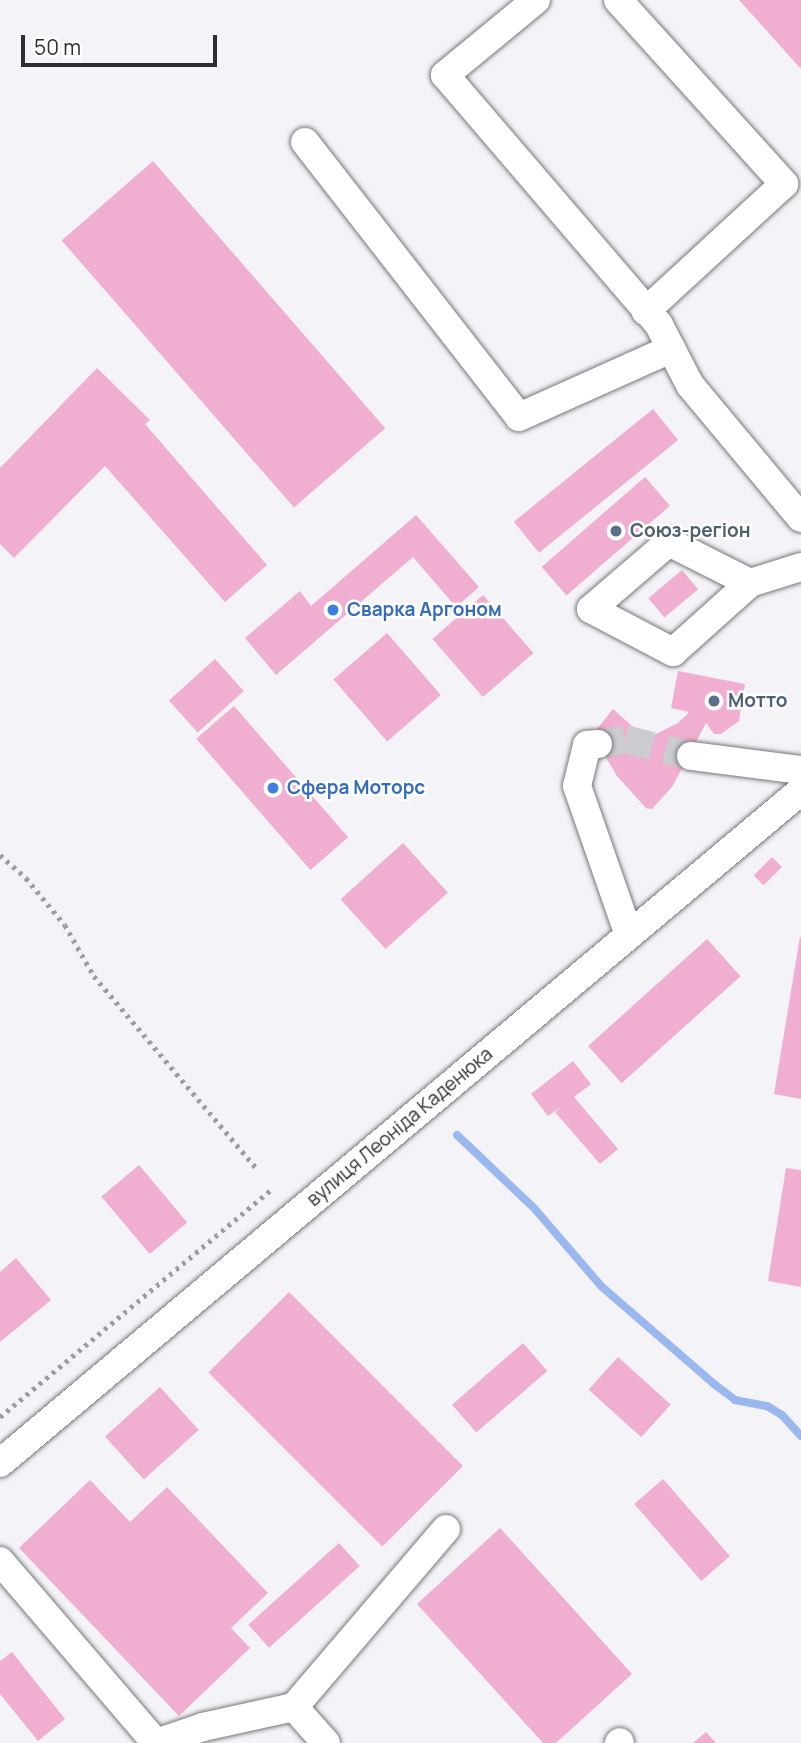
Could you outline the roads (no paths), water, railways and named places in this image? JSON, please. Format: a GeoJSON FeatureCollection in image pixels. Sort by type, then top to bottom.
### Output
{"type":"FeatureCollection","features":[{"type":"Feature","properties":{"kind":"street"},"geometry":{"type":"LineString","coordinates":[[536,0],[445,75],[646,311],[690,385],[801,518]]}},
{"type":"Feature","properties":{"kind":"street"},"geometry":{"type":"LineString","coordinates":[[618,0],[784,184],[646,311]]}},
{"type":"Feature","properties":{"kind":"street"},"geometry":{"type":"LineString","coordinates":[[305,142],[519,417],[671,349]]}},
{"type":"Feature","properties":{"kind":"street"},"geometry":{"type":"LineString","coordinates":[[750,583],[669,542],[591,609],[673,652],[750,583],[801,567]]}},
{"type":"Feature","properties":{"kind":"street"},"geometry":{"type":"LineString","coordinates":[[598,744],[587,745],[577,786],[629,935]]}},
{"type":"Feature","properties":{"kind":"street"},"geometry":{"type":"LineString","coordinates":[[691,756],[801,770]]}},
{"type":"Feature","properties":{"kind":"street","name":"вулиця Леоніда Каденюка"},"geometry":{"type":"LineString","coordinates":[[0,1462],[801,791]]}},
{"type":"Feature","properties":{"kind":"street"},"geometry":{"type":"LineString","coordinates":[[0,1561],[156,1743],[203,1727],[294,1707],[446,1530]]}},
{"type":"Feature","properties":{"kind":"street"},"geometry":{"type":"LineString","coordinates":[[294,1707],[326,1743]]}},
{"type":"Feature","properties":{"kind":"waterway"},"geometry":{"type":"LineString","coordinates":[[457,1135],[534,1208],[601,1286],[735,1400],[767,1406],[782,1415],[801,1436]]}},
{"type":"Feature","properties":{"kind":"tunnel"},"geometry":{"type":"LineString","coordinates":[[598,744],[625,739],[691,756]]}},
{"type":"Feature","properties":{"kind":"place","name":"Союз-регіон"},"geometry":{"type":"Point","coordinates":[616,531]}},
{"type":"Feature","properties":{"kind":"place","name":"Сварка Аргоном"},"geometry":{"type":"Point","coordinates":[333,610]}},
{"type":"Feature","properties":{"kind":"place","name":"Мотто"},"geometry":{"type":"Point","coordinates":[714,701]}},
{"type":"Feature","properties":{"kind":"place","name":"Сфера Моторс"},"geometry":{"type":"Point","coordinates":[273,788]}}]}
